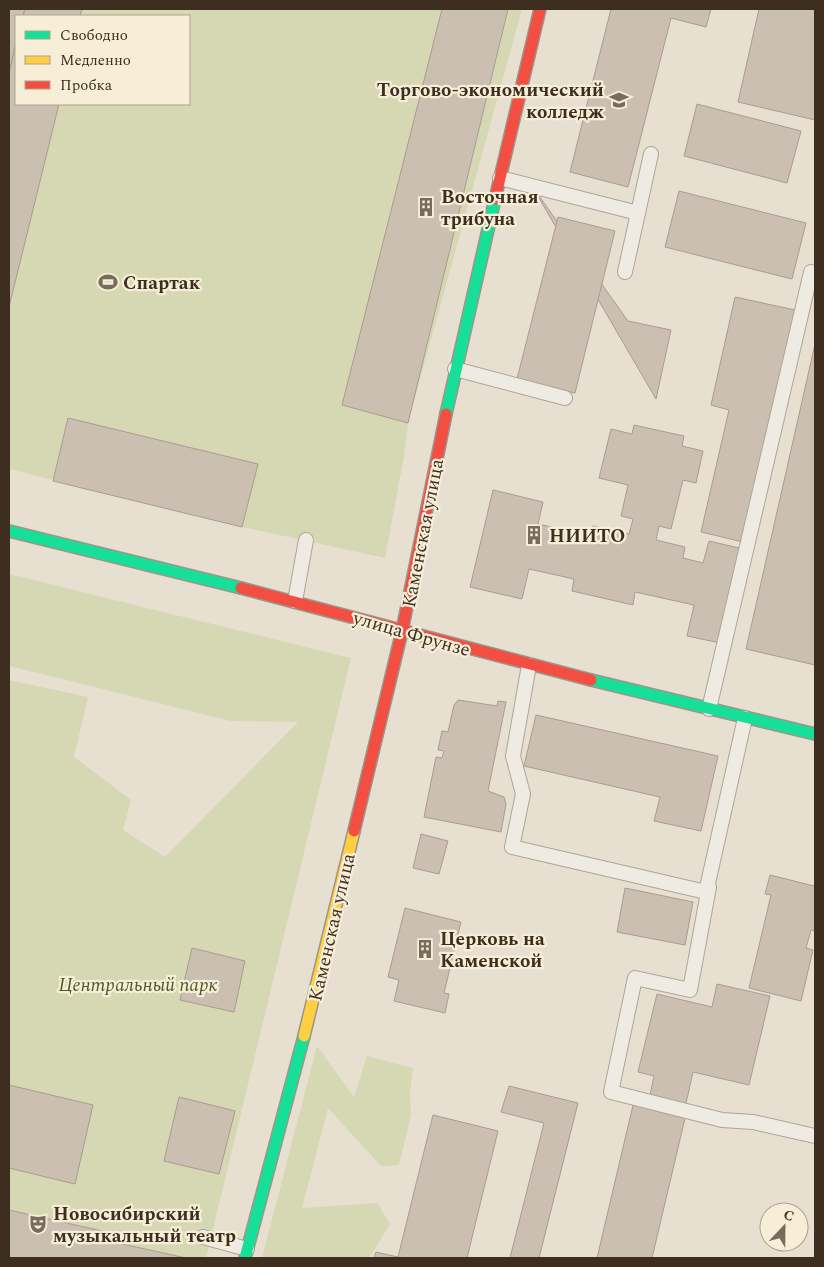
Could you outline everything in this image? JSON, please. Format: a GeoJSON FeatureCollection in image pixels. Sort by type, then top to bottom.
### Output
{"type":"FeatureCollection","features":[{"type":"Feature","properties":{"kind":"street","name":"Каменская улица"},"geometry":{"type":"LineString","coordinates":[[246,1254],[311,1009],[402,631],[455,369],[540,9]]}},
{"type":"Feature","properties":{"kind":"street","name":"улица Фрунзе"},"geometry":{"type":"LineString","coordinates":[[9,531],[295,600],[529,665],[815,734]]}},
{"type":"Feature","properties":{"kind":"lane"},"geometry":{"type":"LineString","coordinates":[[624,272],[651,154]]}},
{"type":"Feature","properties":{"kind":"lane"},"geometry":{"type":"LineString","coordinates":[[500,178],[638,213]]}},
{"type":"Feature","properties":{"kind":"lane"},"geometry":{"type":"LineString","coordinates":[[709,709],[811,272]]}},
{"type":"Feature","properties":{"kind":"lane"},"geometry":{"type":"LineString","coordinates":[[455,369],[565,398]]}},
{"type":"Feature","properties":{"kind":"lane"},"geometry":{"type":"LineString","coordinates":[[295,600],[306,540]]}},
{"type":"Feature","properties":{"kind":"lane"},"geometry":{"type":"LineString","coordinates":[[529,665],[513,756],[523,794],[512,847],[706,892],[709,886]]}},
{"type":"Feature","properties":{"kind":"lane"},"geometry":{"type":"LineString","coordinates":[[745,718],[709,886],[690,990],[635,978],[611,1092],[722,1120],[753,1122],[815,1136]]}},
{"type":"Feature","properties":{"kind":"lane"},"geometry":{"type":"LineString","coordinates":[[203,1237],[246,1254]]}},
{"type":"Feature","properties":{"kind":"green space","name":"Спартак"},"geometry":{"type":"Polygon","coordinates":[[[9,9],[522,9],[408,423],[404,456],[385,558],[242,527],[9,469],[9,9]]]}},
{"type":"Feature","properties":{"kind":"green space","name":"Центральный парк"},"geometry":{"type":"Polygon","coordinates":[[[9,574],[351,658],[206,1258],[9,1258],[9,680],[88,697],[74,757],[131,800],[123,830],[165,857],[298,722],[231,721],[9,666],[9,574]]]}},
{"type":"Feature","properties":{"kind":"green space"},"geometry":{"type":"Polygon","coordinates":[[[317,1046],[354,1097],[367,1056],[413,1068],[410,1093],[411,1115],[399,1165],[381,1166],[328,1108],[302,1208],[377,1203],[390,1224],[369,1258],[262,1258],[317,1046]]]}},
{"type":"Feature","properties":{"kind":"building"},"geometry":{"type":"Polygon","coordinates":[[[9,9],[25,9],[23,15],[15,15],[15,47],[9,73],[9,9]]]}},
{"type":"Feature","properties":{"kind":"building"},"geometry":{"type":"Polygon","coordinates":[[[25,9],[82,9],[80,15],[23,15],[25,9]]]}},
{"type":"Feature","properties":{"kind":"building","name":"Восточная трибуна"},"geometry":{"type":"Polygon","coordinates":[[[442,9],[508,9],[408,423],[342,405],[442,9]]]}},
{"type":"Feature","properties":{"kind":"building","name":"Торгово-экономический колледж"},"geometry":{"type":"Polygon","coordinates":[[[611,9],[711,9],[706,27],[671,18],[628,187],[570,172],[611,9]]]}},
{"type":"Feature","properties":{"kind":"building"},"geometry":{"type":"Polygon","coordinates":[[[759,9],[815,9],[815,120],[738,102],[759,9]]]}},
{"type":"Feature","properties":{"kind":"building"},"geometry":{"type":"Polygon","coordinates":[[[15,47],[15,105],[59,105],[9,307],[9,73],[15,47]]]}},
{"type":"Feature","properties":{"kind":"building"},"geometry":{"type":"Polygon","coordinates":[[[697,104],[801,131],[787,183],[684,156],[697,104]]]}},
{"type":"Feature","properties":{"kind":"building"},"geometry":{"type":"Polygon","coordinates":[[[532,186],[628,321],[671,330],[656,399],[532,186]]]}},
{"type":"Feature","properties":{"kind":"building"},"geometry":{"type":"Polygon","coordinates":[[[679,191],[806,223],[792,279],[665,247],[679,191]]]}},
{"type":"Feature","properties":{"kind":"building"},"geometry":{"type":"Polygon","coordinates":[[[558,217],[615,231],[575,393],[517,379],[558,217]]]}},
{"type":"Feature","properties":{"kind":"building"},"geometry":{"type":"Polygon","coordinates":[[[735,297],[795,310],[743,542],[701,532],[729,410],[711,405],[735,297]]]}},
{"type":"Feature","properties":{"kind":"building"},"geometry":{"type":"Polygon","coordinates":[[[815,344],[815,665],[746,649],[815,344]]]}},
{"type":"Feature","properties":{"kind":"building"},"geometry":{"type":"Polygon","coordinates":[[[68,418],[258,464],[242,527],[53,481],[68,418]]]}},
{"type":"Feature","properties":{"kind":"building","name":"НИИТО"},"geometry":{"type":"Polygon","coordinates":[[[634,425],[684,436],[682,446],[703,451],[696,483],[683,480],[671,529],[659,526],[656,540],[685,547],[683,558],[703,563],[709,541],[752,551],[730,645],[687,636],[694,605],[635,592],[633,605],[572,591],[574,579],[529,569],[522,599],[470,587],[493,490],[543,502],[538,524],[590,536],[593,526],[629,534],[633,519],[621,516],[628,485],[599,478],[611,429],[632,434],[634,425]]]}},
{"type":"Feature","properties":{"kind":"building"},"geometry":{"type":"Polygon","coordinates":[[[458,700],[497,706],[498,701],[506,702],[488,791],[504,797],[506,804],[501,832],[424,817],[436,757],[442,758],[444,751],[438,750],[442,731],[448,732],[454,705],[458,700]]]}},
{"type":"Feature","properties":{"kind":"building"},"geometry":{"type":"Polygon","coordinates":[[[536,715],[718,756],[701,831],[654,821],[660,797],[524,766],[536,715]]]}},
{"type":"Feature","properties":{"kind":"building"},"geometry":{"type":"Polygon","coordinates":[[[421,834],[448,841],[439,874],[413,868],[421,834]]]}},
{"type":"Feature","properties":{"kind":"building"},"geometry":{"type":"Polygon","coordinates":[[[770,875],[814,886],[815,882],[815,931],[811,930],[806,948],[813,950],[801,1001],[749,988],[771,895],[765,894],[770,875]]]}},
{"type":"Feature","properties":{"kind":"building"},"geometry":{"type":"Polygon","coordinates":[[[625,888],[693,902],[685,945],[617,932],[625,888]]]}},
{"type":"Feature","properties":{"kind":"building","name":"Церковь на Каменской"},"geometry":{"type":"Polygon","coordinates":[[[405,908],[461,922],[444,993],[449,994],[445,1013],[394,1001],[399,980],[388,977],[405,908]]]}},
{"type":"Feature","properties":{"kind":"building"},"geometry":{"type":"Polygon","coordinates":[[[192,948],[245,961],[234,1012],[180,1000],[192,948]]]}},
{"type":"Feature","properties":{"kind":"building"},"geometry":{"type":"Polygon","coordinates":[[[717,984],[770,996],[749,1085],[693,1072],[685,1108],[649,1100],[654,1076],[638,1072],[657,994],[712,1007],[717,984]]]}},
{"type":"Feature","properties":{"kind":"building"},"geometry":{"type":"Polygon","coordinates":[[[9,1085],[93,1105],[75,1184],[9,1168],[9,1085]]]}},
{"type":"Feature","properties":{"kind":"building"},"geometry":{"type":"Polygon","coordinates":[[[509,1086],[578,1103],[539,1258],[510,1258],[544,1123],[501,1112],[509,1086]]]}},
{"type":"Feature","properties":{"kind":"building"},"geometry":{"type":"Polygon","coordinates":[[[179,1097],[235,1111],[219,1174],[164,1161],[179,1097]]]}},
{"type":"Feature","properties":{"kind":"building"},"geometry":{"type":"Polygon","coordinates":[[[634,1101],[686,1114],[652,1258],[597,1258],[634,1101]]]}},
{"type":"Feature","properties":{"kind":"building"},"geometry":{"type":"Polygon","coordinates":[[[433,1115],[498,1131],[467,1258],[374,1258],[376,1252],[398,1257],[433,1115]]]}},
{"type":"Feature","properties":{"kind":"building","name":"Новосибирский музыкальный театр"},"geometry":{"type":"Polygon","coordinates":[[[9,1210],[120,1235],[118,1243],[186,1258],[9,1258],[9,1210]]]}},
{"type":"Feature","properties":{"kind":"traffic: fast"},"geometry":{"type":"LineString","coordinates":[[446,414],[495,199]]}},
{"type":"Feature","properties":{"kind":"traffic: fast"},"geometry":{"type":"LineString","coordinates":[[9,531],[241,588]]}},
{"type":"Feature","properties":{"kind":"traffic: fast"},"geometry":{"type":"LineString","coordinates":[[591,680],[815,734]]}},
{"type":"Feature","properties":{"kind":"traffic: fast"},"geometry":{"type":"LineString","coordinates":[[245,1258],[304,1036]]}},
{"type":"Feature","properties":{"kind":"traffic: slow"},"geometry":{"type":"LineString","coordinates":[[304,1036],[354,831]]}},
{"type":"Feature","properties":{"kind":"traffic: jam"},"geometry":{"type":"LineString","coordinates":[[495,199],[540,9]]}},
{"type":"Feature","properties":{"kind":"traffic: jam"},"geometry":{"type":"LineString","coordinates":[[354,831],[402,631],[446,414]]}},
{"type":"Feature","properties":{"kind":"traffic: jam"},"geometry":{"type":"LineString","coordinates":[[241,588],[591,680]]}},
{"type":"Feature","properties":{"kind":"place","name":"Торгово-экономический колледж"},"geometry":{"type":"Point","coordinates":[619,100]}},
{"type":"Feature","properties":{"kind":"place","name":"Восточная трибуна"},"geometry":{"type":"Point","coordinates":[426,207]}},
{"type":"Feature","properties":{"kind":"place","name":"Спартак"},"geometry":{"type":"Point","coordinates":[108,282]}},
{"type":"Feature","properties":{"kind":"place","name":"НИИТО"},"geometry":{"type":"Point","coordinates":[534,535]}},
{"type":"Feature","properties":{"kind":"place","name":"Церковь на Каменской"},"geometry":{"type":"Point","coordinates":[425,949]}},
{"type":"Feature","properties":{"kind":"place","name":"Новосибирский музыкальный театр"},"geometry":{"type":"Point","coordinates":[38,1224]}}]}
